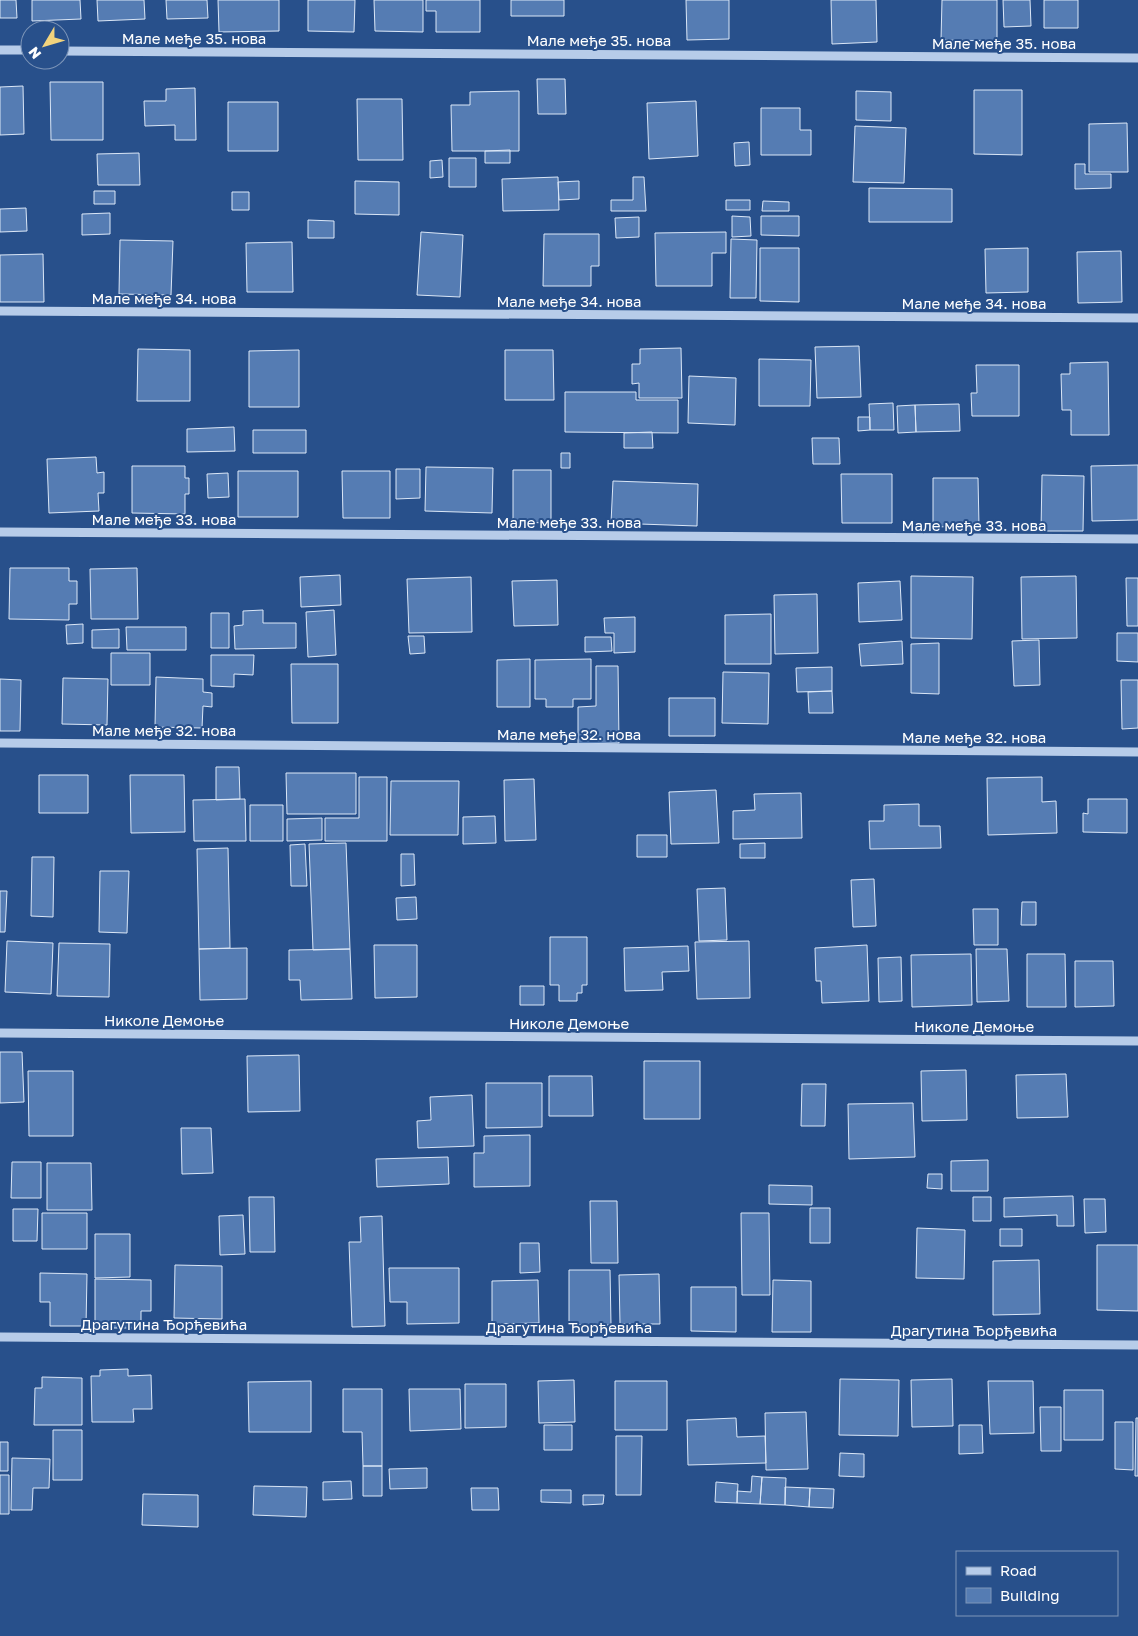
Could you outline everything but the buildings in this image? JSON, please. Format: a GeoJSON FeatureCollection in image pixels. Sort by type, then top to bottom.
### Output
{"type":"FeatureCollection","features":[{"type":"Feature","properties":{"kind":"street"},"geometry":{"type":"LineString","coordinates":[[0,50],[20,50]]}},
{"type":"Feature","properties":{"kind":"street","name":"Мале међе 35. нова"},"geometry":{"type":"LineString","coordinates":[[70,51],[1138,58]]}},
{"type":"Feature","properties":{"kind":"street","name":"Мале међе 34. нова"},"geometry":{"type":"LineString","coordinates":[[0,311],[1138,318]]}},
{"type":"Feature","properties":{"kind":"street","name":"Мале међе 33. нова"},"geometry":{"type":"LineString","coordinates":[[0,532],[1138,539]]}},
{"type":"Feature","properties":{"kind":"street","name":"Мале међе 32. нова"},"geometry":{"type":"LineString","coordinates":[[0,743],[1138,752]]}},
{"type":"Feature","properties":{"kind":"street","name":"Николе Демоње"},"geometry":{"type":"LineString","coordinates":[[0,1033],[1138,1041]]}},
{"type":"Feature","properties":{"kind":"street","name":"Драгутина Ђорђевића"},"geometry":{"type":"LineString","coordinates":[[0,1337],[1138,1345]]}}]}
